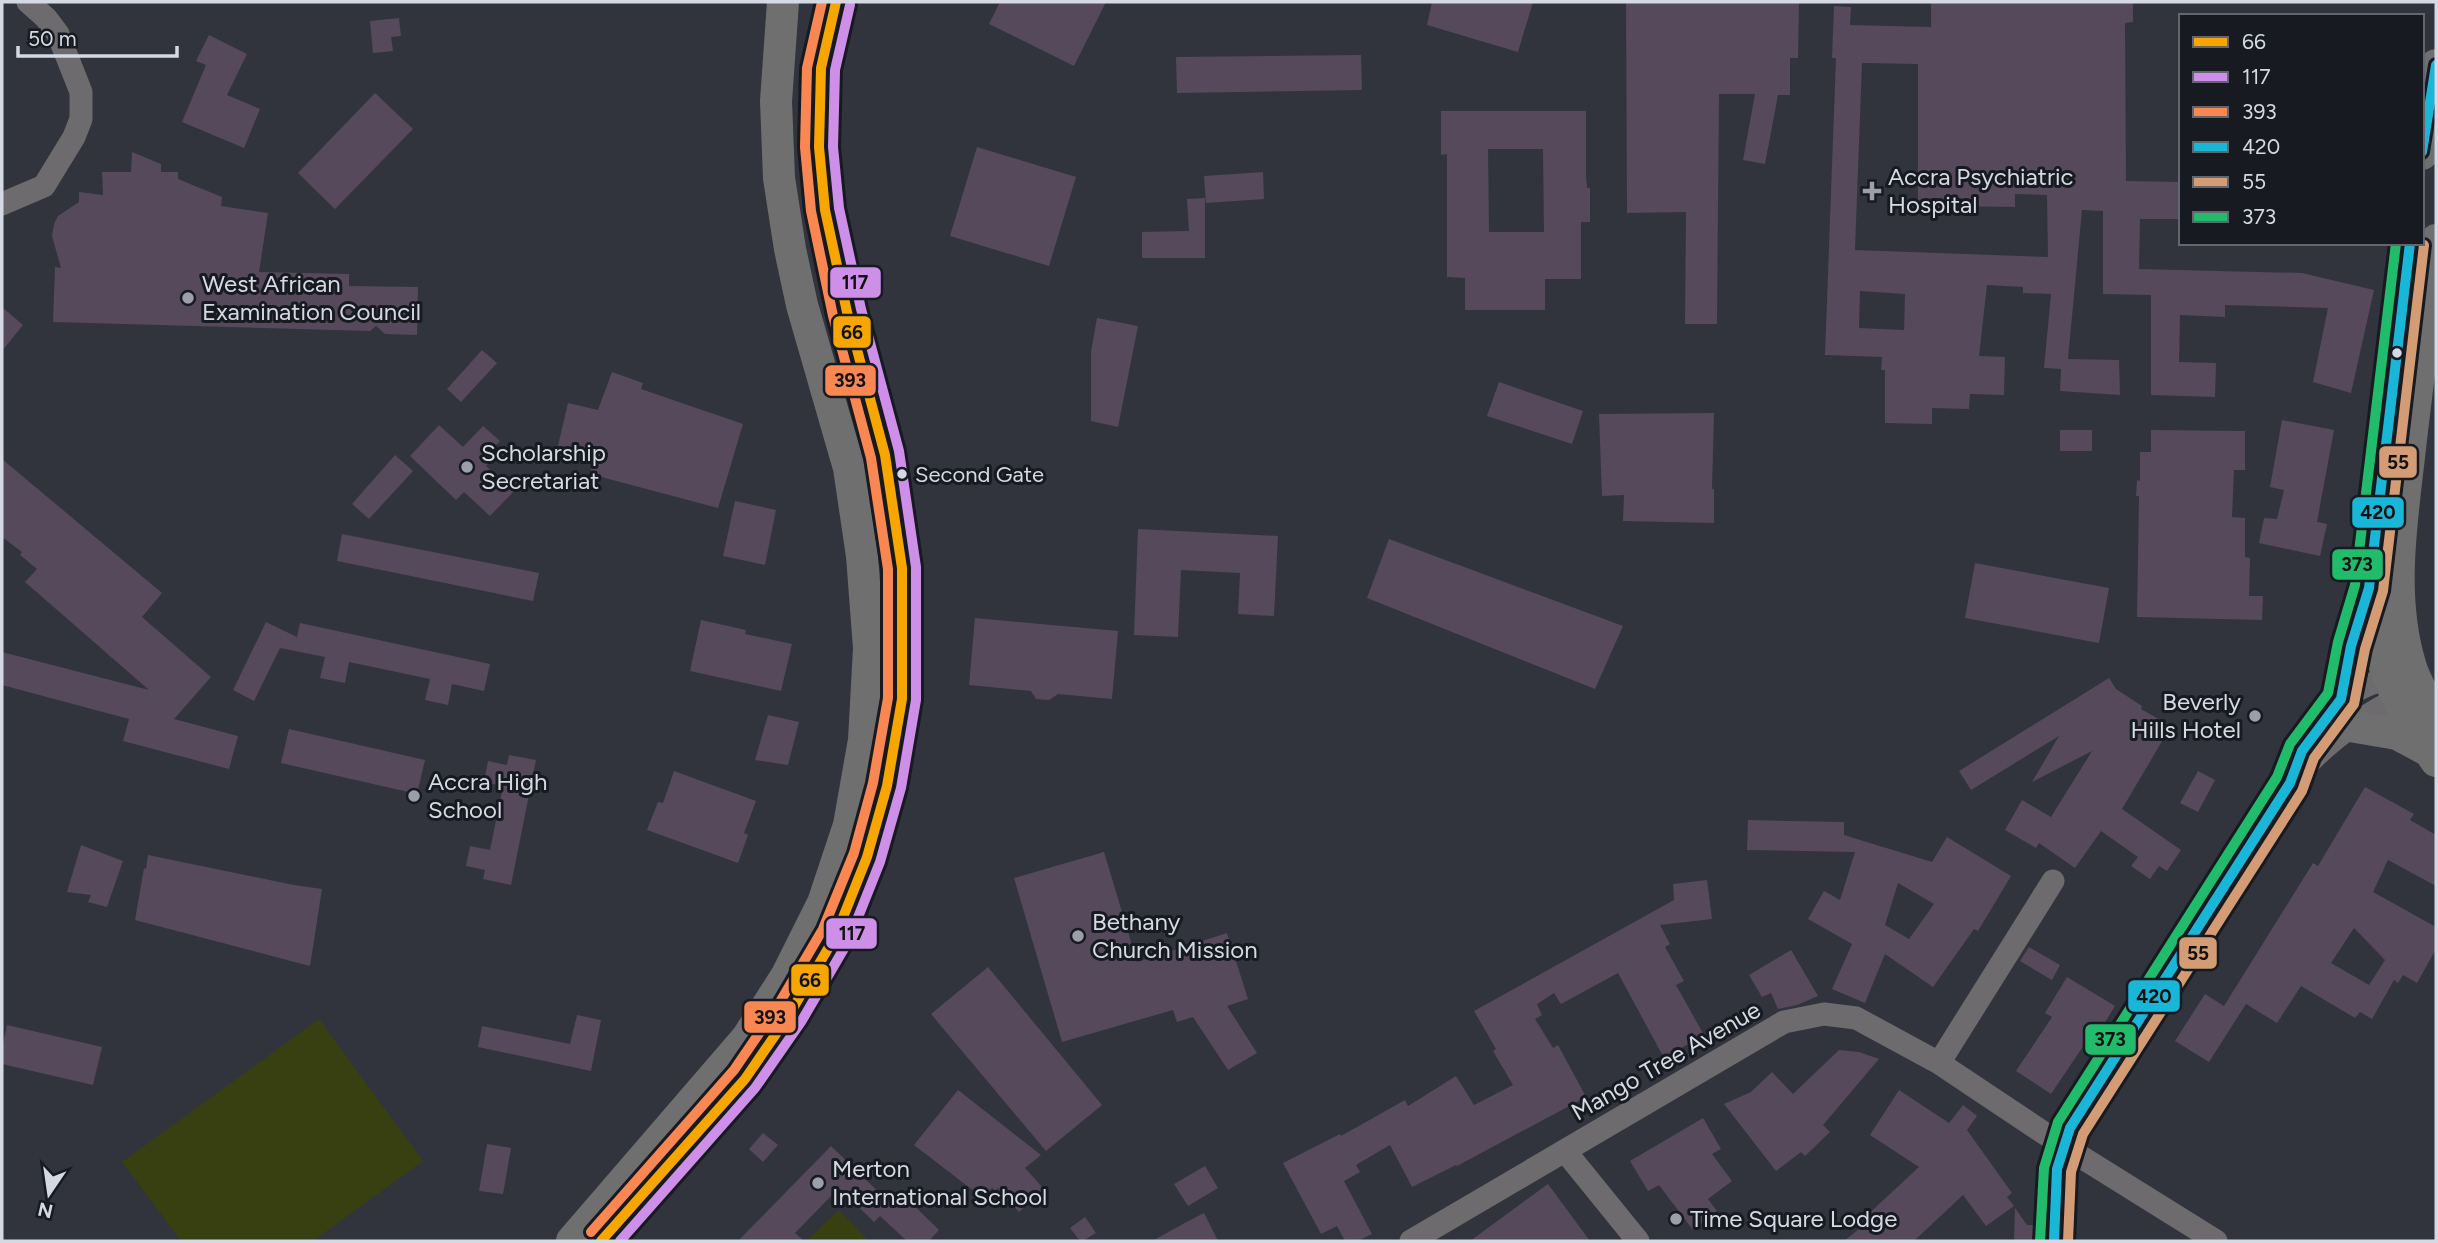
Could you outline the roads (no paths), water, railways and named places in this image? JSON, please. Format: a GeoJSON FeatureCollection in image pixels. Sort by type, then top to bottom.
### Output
{"type":"FeatureCollection","features":[{"type":"Feature","properties":{"kind":"main road"},"geometry":{"type":"LineString","coordinates":[[572,1241],[747,1038],[787,975],[823,903],[849,825],[864,740],[869,648],[862,556],[851,480],[802,305],[779,178],[776,101],[783,2]]}},
{"type":"Feature","properties":{"kind":"main road"},"geometry":{"type":"LineString","coordinates":[[601,1241],[744,1079],[789,1015],[836,935],[867,857],[887,786],[902,699],[902,568],[884,455],[847,312],[825,210],[820,147],[821,68],[836,2]]}},
{"type":"Feature","properties":{"kind":"main road"},"geometry":{"type":"LineString","coordinates":[[2424,141],[2436,65]]}},
{"type":"Feature","properties":{"kind":"main road"},"geometry":{"type":"LineString","coordinates":[[2433,757],[2405,684],[2398,594],[2411,437],[2436,240]]}},
{"type":"Feature","properties":{"kind":"main road"},"geometry":{"type":"LineString","coordinates":[[2410,245],[2369,588],[2351,646],[2345,713],[2412,740],[2433,757]]}},
{"type":"Feature","properties":{"kind":"main road"},"geometry":{"type":"LineString","coordinates":[[2369,588],[2381,656],[2436,716]]}},
{"type":"Feature","properties":{"kind":"street"},"geometry":{"type":"LineString","coordinates":[[2,204],[44,186],[74,137],[81,119],[81,92],[58,34],[46,18],[28,2]]}},
{"type":"Feature","properties":{"kind":"street"},"geometry":{"type":"LineString","coordinates":[[2054,1241],[2055,1176],[2062,1145],[2070,1128],[2290,783],[2345,713],[2405,684]]}},
{"type":"Feature","properties":{"kind":"street"},"geometry":{"type":"LineString","coordinates":[[1939,1063],[2053,881]]}},
{"type":"Feature","properties":{"kind":"street","name":"Mango Tree Avenue"},"geometry":{"type":"LineString","coordinates":[[1411,1241],[1784,1022],[1824,1014],[1856,1018],[1939,1063],[2062,1145],[2217,1241]]}},
{"type":"Feature","properties":{"kind":"street"},"geometry":{"type":"LineString","coordinates":[[1565,1151],[1638,1241]]}},
{"type":"Feature","properties":{"kind":"place","name":"Accra Psychiatric Hospital"},"geometry":{"type":"Point","coordinates":[1872,191]}},
{"type":"Feature","properties":{"kind":"place","name":"West African Examination Council"},"geometry":{"type":"Point","coordinates":[188,298]}},
{"type":"Feature","properties":{"kind":"place","name":"Scholarship Secretariat"},"geometry":{"type":"Point","coordinates":[467,467]}},
{"type":"Feature","properties":{"kind":"place","name":"Second Gate"},"geometry":{"type":"Point","coordinates":[902,474]}},
{"type":"Feature","properties":{"kind":"place","name":"Beverly Hills Hotel"},"geometry":{"type":"Point","coordinates":[2255,716]}},
{"type":"Feature","properties":{"kind":"place","name":"Accra High School"},"geometry":{"type":"Point","coordinates":[414,796]}},
{"type":"Feature","properties":{"kind":"place","name":"Bethany Church Mission"},"geometry":{"type":"Point","coordinates":[1078,936]}},
{"type":"Feature","properties":{"kind":"place","name":"Merton International School"},"geometry":{"type":"Point","coordinates":[818,1183]}},
{"type":"Feature","properties":{"kind":"place","name":"Time Square Lodge"},"geometry":{"type":"Point","coordinates":[1676,1219]}}]}
